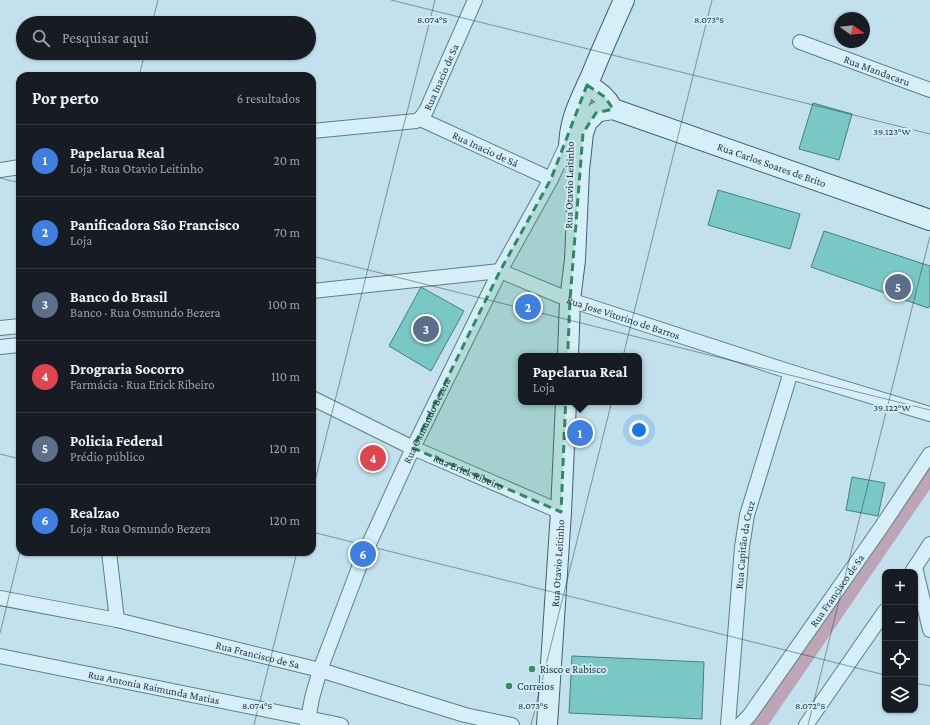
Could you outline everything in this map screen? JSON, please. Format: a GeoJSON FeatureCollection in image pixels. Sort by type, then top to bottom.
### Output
{"type":"FeatureCollection","features":[{"type":"Feature","properties":{"kind":"main road","name":"Rua Otavio Leitinho"},"geometry":{"type":"LineString","coordinates":[[571,293],[567,260],[569,140],[578,101],[587,85],[624,0]]}},
{"type":"Feature","properties":{"kind":"main road"},"geometry":{"type":"LineString","coordinates":[[587,85],[596,89],[605,97],[613,109]]}},
{"type":"Feature","properties":{"kind":"main road","name":"Rua Otavio Leitinho"},"geometry":{"type":"LineString","coordinates":[[568,353],[571,293],[575,260],[579,170],[583,132],[587,122],[596,113],[613,109]]}},
{"type":"Feature","properties":{"kind":"main road","name":"Rua Carlos Soares de Brito"},"geometry":{"type":"LineString","coordinates":[[613,109],[930,220]]}},
{"type":"Feature","properties":{"kind":"main road","name":"Rua Otavio Leitinho"},"geometry":{"type":"LineString","coordinates":[[547,725],[561,512],[566,405]]}},
{"type":"Feature","properties":{"kind":"street","name":"Rua Inacio de Sa"},"geometry":{"type":"LineString","coordinates":[[316,131],[416,121],[420,119],[426,111],[475,0]]}},
{"type":"Feature","properties":{"kind":"street","name":"Rua Mandacaru"},"geometry":{"type":"LineString","coordinates":[[800,42],[930,90]]}},
{"type":"Feature","properties":{"kind":"street","name":"Rua Inacio de Sá"},"geometry":{"type":"LineString","coordinates":[[420,119],[551,180]]}},
{"type":"Feature","properties":{"kind":"street","name":"Rua Osmundo Bezera"},"geometry":{"type":"LineString","coordinates":[[308,721],[320,670],[363,557],[413,448],[500,271],[551,180],[569,140]]}},
{"type":"Feature","properties":{"kind":"street"},"geometry":{"type":"LineString","coordinates":[[0,170],[16,168]]}},
{"type":"Feature","properties":{"kind":"street","name":"Rua Jose Vitorino de Barros"},"geometry":{"type":"LineString","coordinates":[[316,292],[500,271],[571,293],[791,372],[930,414]]}},
{"type":"Feature","properties":{"kind":"street"},"geometry":{"type":"LineString","coordinates":[[0,328],[16,326]]}},
{"type":"Feature","properties":{"kind":"street"},"geometry":{"type":"LineString","coordinates":[[0,347],[16,345]]}},
{"type":"Feature","properties":{"kind":"street","name":"Rua Capitão da Cruz"},"geometry":{"type":"LineString","coordinates":[[728,725],[742,547],[747,515],[791,372]]}},
{"type":"Feature","properties":{"kind":"street","name":"Rua Erick Ribeiro"},"geometry":{"type":"LineString","coordinates":[[316,400],[413,448],[561,512]]}},
{"type":"Feature","properties":{"kind":"street","name":"Rua Francisco de Sa"},"geometry":{"type":"LineString","coordinates":[[740,725],[749,716],[882,526],[930,454]]}},
{"type":"Feature","properties":{"kind":"street"},"geometry":{"type":"LineString","coordinates":[[914,569],[930,544]]}},
{"type":"Feature","properties":{"kind":"street"},"geometry":{"type":"LineString","coordinates":[[109,556],[117,620]]}},
{"type":"Feature","properties":{"kind":"street"},"geometry":{"type":"LineString","coordinates":[[918,585],[928,614],[930,630]]}},
{"type":"Feature","properties":{"kind":"street","name":"Rua Francisco de Sa"},"geometry":{"type":"LineString","coordinates":[[0,598],[117,620],[320,670],[465,715],[512,725]]}},
{"type":"Feature","properties":{"kind":"street"},"geometry":{"type":"LineString","coordinates":[[806,725],[882,614]]}},
{"type":"Feature","properties":{"kind":"street","name":"Rua Antonia Raimunda Matias"},"geometry":{"type":"LineString","coordinates":[[0,656],[308,721],[341,725]]}},
{"type":"Feature","properties":{"kind":"highlighted area"},"geometry":{"type":"Polygon","coordinates":[[[587,85],[605,97],[613,109],[596,113],[583,133],[570,300],[561,512],[413,448],[500,271],[551,179],[587,85]]]}},
{"type":"Feature","properties":{"kind":"building"},"geometry":{"type":"Polygon","coordinates":[[[813,103],[852,114],[839,160],[799,149],[813,103]]]}},
{"type":"Feature","properties":{"kind":"building"},"geometry":{"type":"Polygon","coordinates":[[[718,190],[800,214],[790,249],[708,225],[718,190]]]}},
{"type":"Feature","properties":{"kind":"building"},"geometry":{"type":"Polygon","coordinates":[[[824,231],[930,266],[930,306],[928,308],[811,267],[824,231]]]}},
{"type":"Feature","properties":{"kind":"building"},"geometry":{"type":"Polygon","coordinates":[[[421,287],[464,311],[431,371],[389,346],[421,287]]]}},
{"type":"Feature","properties":{"kind":"building"},"geometry":{"type":"Polygon","coordinates":[[[852,477],[885,483],[878,516],[846,510],[852,477]]]}},
{"type":"Feature","properties":{"kind":"building"},"geometry":{"type":"Polygon","coordinates":[[[572,656],[704,662],[702,719],[569,713],[572,656]]]}},
{"type":"Feature","properties":{"kind":"waterway"},"geometry":{"type":"LineString","coordinates":[[758,725],[930,474]]}},
{"type":"Feature","properties":{"kind":"place","name":"Policia Federal"},"geometry":{"type":"Point","coordinates":[898,287]}},
{"type":"Feature","properties":{"kind":"place","name":"Panificadora São Francisco"},"geometry":{"type":"Point","coordinates":[528,307]}},
{"type":"Feature","properties":{"kind":"place","name":"Banco do Brasil"},"geometry":{"type":"Point","coordinates":[426,329]}},
{"type":"Feature","properties":{"kind":"place","name":"Papelarua Real"},"geometry":{"type":"Point","coordinates":[580,433]}},
{"type":"Feature","properties":{"kind":"place","name":"Drograria Socorro"},"geometry":{"type":"Point","coordinates":[373,458]}},
{"type":"Feature","properties":{"kind":"place","name":"Realzao"},"geometry":{"type":"Point","coordinates":[363,554]}},
{"type":"Feature","properties":{"kind":"place","name":"Risco e Rabisco"},"geometry":{"type":"Point","coordinates":[532,669]}},
{"type":"Feature","properties":{"kind":"place","name":"Correios"},"geometry":{"type":"Point","coordinates":[509,686]}}]}
